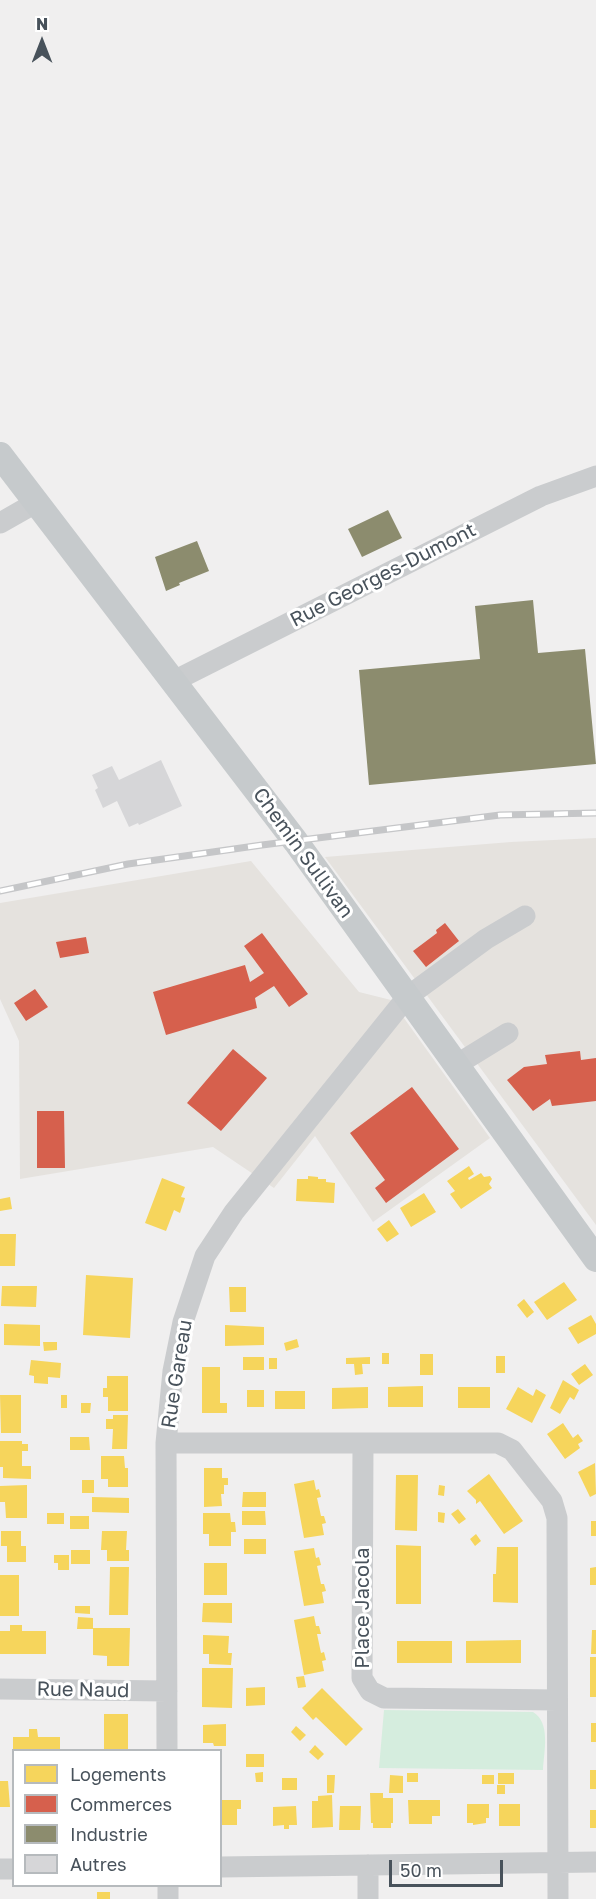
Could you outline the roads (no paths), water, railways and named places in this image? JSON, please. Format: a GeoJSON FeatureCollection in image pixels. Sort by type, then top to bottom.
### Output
{"type":"FeatureCollection","features":[{"type":"Feature","properties":{"kind":"main road","name":"Chemin Sullivan"},"geometry":{"type":"LineString","coordinates":[[0,455],[296,842],[596,1259]]}},
{"type":"Feature","properties":{"kind":"street","name":"Rue Georges-Dumont"},"geometry":{"type":"LineString","coordinates":[[174,681],[541,496],[596,476]]}},
{"type":"Feature","properties":{"kind":"street"},"geometry":{"type":"LineString","coordinates":[[0,523],[37,502]]}},
{"type":"Feature","properties":{"kind":"street","name":"Rue Gareau"},"geometry":{"type":"LineString","coordinates":[[167,1749],[166,1443],[173,1371],[183,1322],[206,1256],[234,1212],[407,997],[486,939],[525,916]]}},
{"type":"Feature","properties":{"kind":"street"},"geometry":{"type":"LineString","coordinates":[[456,1065],[508,1033]]}},
{"type":"Feature","properties":{"kind":"street"},"geometry":{"type":"LineString","coordinates":[[166,1443],[498,1443],[513,1449],[552,1501],[557,1518],[558,1899]]}},
{"type":"Feature","properties":{"kind":"street","name":"Place Jacola"},"geometry":{"type":"LineString","coordinates":[[363,1444],[362,1678],[370,1691],[384,1698],[557,1700]]}},
{"type":"Feature","properties":{"kind":"street","name":"Rue Naud"},"geometry":{"type":"LineString","coordinates":[[0,1689],[166,1691]]}},
{"type":"Feature","properties":{"kind":"street"},"geometry":{"type":"LineString","coordinates":[[222,1867],[596,1862]]}},
{"type":"Feature","properties":{"kind":"street"},"geometry":{"type":"LineString","coordinates":[[368,1865],[368,1899]]}},
{"type":"Feature","properties":{"kind":"railway"},"geometry":{"type":"LineString","coordinates":[[0,891],[128,864],[262,845],[500,815],[596,813]]}}]}
